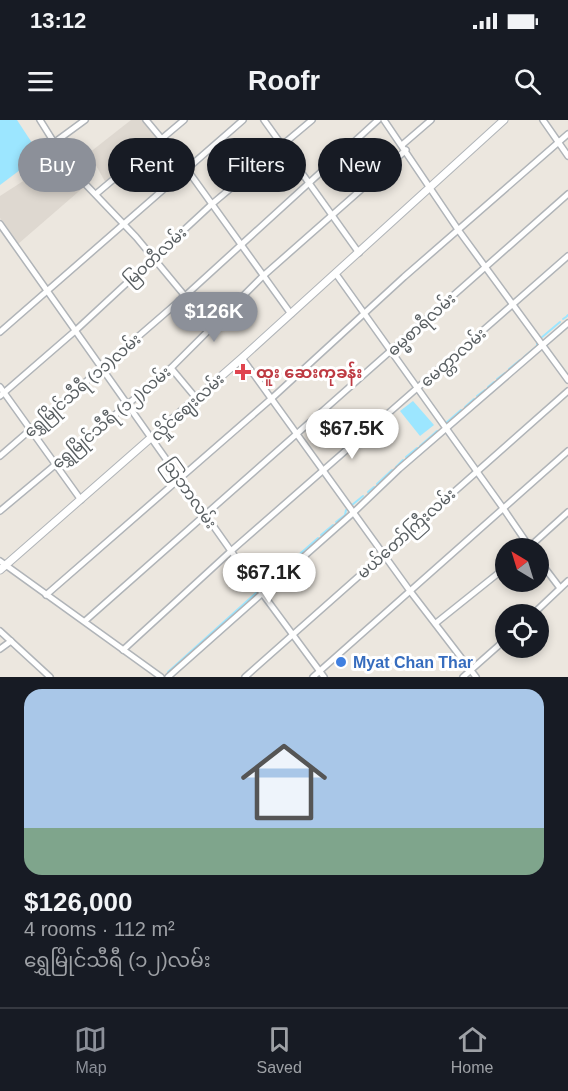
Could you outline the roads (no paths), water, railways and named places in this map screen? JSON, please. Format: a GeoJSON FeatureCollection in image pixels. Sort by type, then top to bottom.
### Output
{"type":"FeatureCollection","features":[{"type":"Feature","properties":{"kind":"street"},"geometry":{"type":"LineString","coordinates":[[40,120],[52,138]]}},
{"type":"Feature","properties":{"kind":"street"},"geometry":{"type":"LineString","coordinates":[[60,138],[85,120]]}},
{"type":"Feature","properties":{"kind":"street"},"geometry":{"type":"LineString","coordinates":[[146,120],[160,138],[184,120]]}},
{"type":"Feature","properties":{"kind":"street"},"geometry":{"type":"LineString","coordinates":[[195,160],[243,120]]}},
{"type":"Feature","properties":{"kind":"street"},"geometry":{"type":"LineString","coordinates":[[264,120],[278,138]]}},
{"type":"Feature","properties":{"kind":"street","name":"မြဝတီလမ်း"},"geometry":{"type":"LineString","coordinates":[[291,138],[312,120]]}},
{"type":"Feature","properties":{"kind":"street","name":"ရွှေမြိုင်သီရီ (၁၁)လမ်း"},"geometry":{"type":"LineString","coordinates":[[0,456],[185,296],[378,120]]}},
{"type":"Feature","properties":{"kind":"street"},"geometry":{"type":"LineString","coordinates":[[384,120],[459,231],[487,266],[568,380]]}},
{"type":"Feature","properties":{"kind":"street","name":"ရွှေမြိုင်သီရီ (၁၂)လမ်း"},"geometry":{"type":"LineString","coordinates":[[0,511],[171,368],[263,276],[332,215],[431,120]]}},
{"type":"Feature","properties":{"kind":"street","name":"လှိုင်ဈေးလမ်း"},"geometry":{"type":"LineString","coordinates":[[1,565],[81,500],[242,358],[504,120]]}},
{"type":"Feature","properties":{"kind":"street"},"geometry":{"type":"LineString","coordinates":[[543,120],[568,156]]}},
{"type":"Feature","properties":{"kind":"street"},"geometry":{"type":"LineString","coordinates":[[46,595],[271,399],[568,134]]}},
{"type":"Feature","properties":{"kind":"street"},"geometry":{"type":"LineString","coordinates":[[306,179],[359,253]]}},
{"type":"Feature","properties":{"kind":"street"},"geometry":{"type":"LineString","coordinates":[[195,180],[291,314]]}},
{"type":"Feature","properties":{"kind":"street"},"geometry":{"type":"LineString","coordinates":[[108,184],[96,194],[185,296]]}},
{"type":"Feature","properties":{"kind":"street"},"geometry":{"type":"LineString","coordinates":[[0,333],[159,192]]}},
{"type":"Feature","properties":{"kind":"street","name":"မြဝတီလမ်း"},"geometry":{"type":"LineString","coordinates":[[1,391],[75,331],[226,192]]}},
{"type":"Feature","properties":{"kind":"street","name":"ဓမ္မစာရီလမ်း"},"geometry":{"type":"LineString","coordinates":[[85,621],[568,194]]}},
{"type":"Feature","properties":{"kind":"street","name":"သြဘာလမ်း"},"geometry":{"type":"LineString","coordinates":[[0,224],[179,479],[324,677]]}},
{"type":"Feature","properties":{"kind":"street","name":"မေတ္တာလမ်း"},"geometry":{"type":"LineString","coordinates":[[123,650],[231,551],[568,256]]}},
{"type":"Feature","properties":{"kind":"street"},"geometry":{"type":"LineString","coordinates":[[336,274],[522,538]]}},
{"type":"Feature","properties":{"kind":"street"},"geometry":{"type":"LineString","coordinates":[[168,677],[541,342],[568,323]]}},
{"type":"Feature","properties":{"kind":"street"},"geometry":{"type":"LineString","coordinates":[[242,358],[410,591],[476,677]]}},
{"type":"Feature","properties":{"kind":"street"},"geometry":{"type":"LineString","coordinates":[[171,368],[196,398]]}},
{"type":"Feature","properties":{"kind":"street"},"geometry":{"type":"LineString","coordinates":[[1,391],[81,500]]}},
{"type":"Feature","properties":{"kind":"street","name":"မယ်တော်ကြီးလမ်း"},"geometry":{"type":"LineString","coordinates":[[245,677],[568,391]]}},
{"type":"Feature","properties":{"kind":"street"},"geometry":{"type":"LineString","coordinates":[[313,677],[568,451]]}},
{"type":"Feature","properties":{"kind":"street"},"geometry":{"type":"LineString","coordinates":[[540,538],[568,512]]}},
{"type":"Feature","properties":{"kind":"street"},"geometry":{"type":"LineString","coordinates":[[1,565],[85,621],[161,677]]}},
{"type":"Feature","properties":{"kind":"street"},"geometry":{"type":"LineString","coordinates":[[549,574],[560,588]]}},
{"type":"Feature","properties":{"kind":"street"},"geometry":{"type":"LineString","coordinates":[[435,623],[495,576]]}},
{"type":"Feature","properties":{"kind":"street"},"geometry":{"type":"LineString","coordinates":[[543,604],[568,581]]}},
{"type":"Feature","properties":{"kind":"street"},"geometry":{"type":"LineString","coordinates":[[0,631],[50,677]]}},
{"type":"Feature","properties":{"kind":"street"},"geometry":{"type":"LineString","coordinates":[[0,650],[10,641]]}},
{"type":"Feature","properties":{"kind":"street"},"geometry":{"type":"LineString","coordinates":[[463,677],[495,648]]}},
{"type":"Feature","properties":{"kind":"street"},"geometry":{"type":"LineString","coordinates":[[36,677],[43,671]]}},
{"type":"Feature","properties":{"kind":"water"},"geometry":{"type":"Polygon","coordinates":[[[0,120],[17,120],[29,138],[18,138],[18,172],[0,185],[0,120]]]}},
{"type":"Feature","properties":{"kind":"water"},"geometry":{"type":"Polygon","coordinates":[[[413,401],[434,425],[420,436],[400,411],[413,401]]]}},
{"type":"Feature","properties":{"kind":"waterway"},"geometry":{"type":"LineString","coordinates":[[541,338],[560,322]]}},
{"type":"Feature","properties":{"kind":"waterway"},"geometry":{"type":"LineString","coordinates":[[524,357],[537,346],[537,342]]}},
{"type":"Feature","properties":{"kind":"waterway"},"geometry":{"type":"LineString","coordinates":[[509,369],[520,360]]}},
{"type":"Feature","properties":{"kind":"waterway"},"geometry":{"type":"LineString","coordinates":[[497,379],[505,373]]}},
{"type":"Feature","properties":{"kind":"waterway"},"geometry":{"type":"LineString","coordinates":[[488,387],[494,382]]}},
{"type":"Feature","properties":{"kind":"waterway"},"geometry":{"type":"LineString","coordinates":[[477,396],[485,390]]}},
{"type":"Feature","properties":{"kind":"waterway"},"geometry":{"type":"LineString","coordinates":[[465,407],[474,399]]}},
{"type":"Feature","properties":{"kind":"waterway"},"geometry":{"type":"LineString","coordinates":[[446,423],[461,410]]}},
{"type":"Feature","properties":{"kind":"waterway"},"geometry":{"type":"LineString","coordinates":[[420,446],[437,431]]}},
{"type":"Feature","properties":{"kind":"waterway"},"geometry":{"type":"LineString","coordinates":[[406,457],[417,448]]}},
{"type":"Feature","properties":{"kind":"waterway"},"geometry":{"type":"LineString","coordinates":[[396,467],[403,460]]}},
{"type":"Feature","properties":{"kind":"waterway"},"geometry":{"type":"LineString","coordinates":[[377,484],[392,470]]}},
{"type":"Feature","properties":{"kind":"waterway"},"geometry":{"type":"LineString","coordinates":[[368,492],[374,487]]}},
{"type":"Feature","properties":{"kind":"waterway"},"geometry":{"type":"LineString","coordinates":[[352,505],[363,496]]}},
{"type":"Feature","properties":{"kind":"waterway"},"geometry":{"type":"LineString","coordinates":[[336,522],[345,515],[346,510]]}},
{"type":"Feature","properties":{"kind":"waterway"},"geometry":{"type":"LineString","coordinates":[[321,535],[333,525]]}},
{"type":"Feature","properties":{"kind":"waterway"},"geometry":{"type":"LineString","coordinates":[[261,588],[318,538]]}},
{"type":"Feature","properties":{"kind":"waterway"},"geometry":{"type":"LineString","coordinates":[[168,672],[256,593]]}},
{"type":"Feature","properties":{"kind":"place","name":"ထူး ဆေးကုခန်း"},"geometry":{"type":"Point","coordinates":[243,372]}},
{"type":"Feature","properties":{"kind":"place","name":"Myat Chan Thar"},"geometry":{"type":"Point","coordinates":[341,662]}}]}
